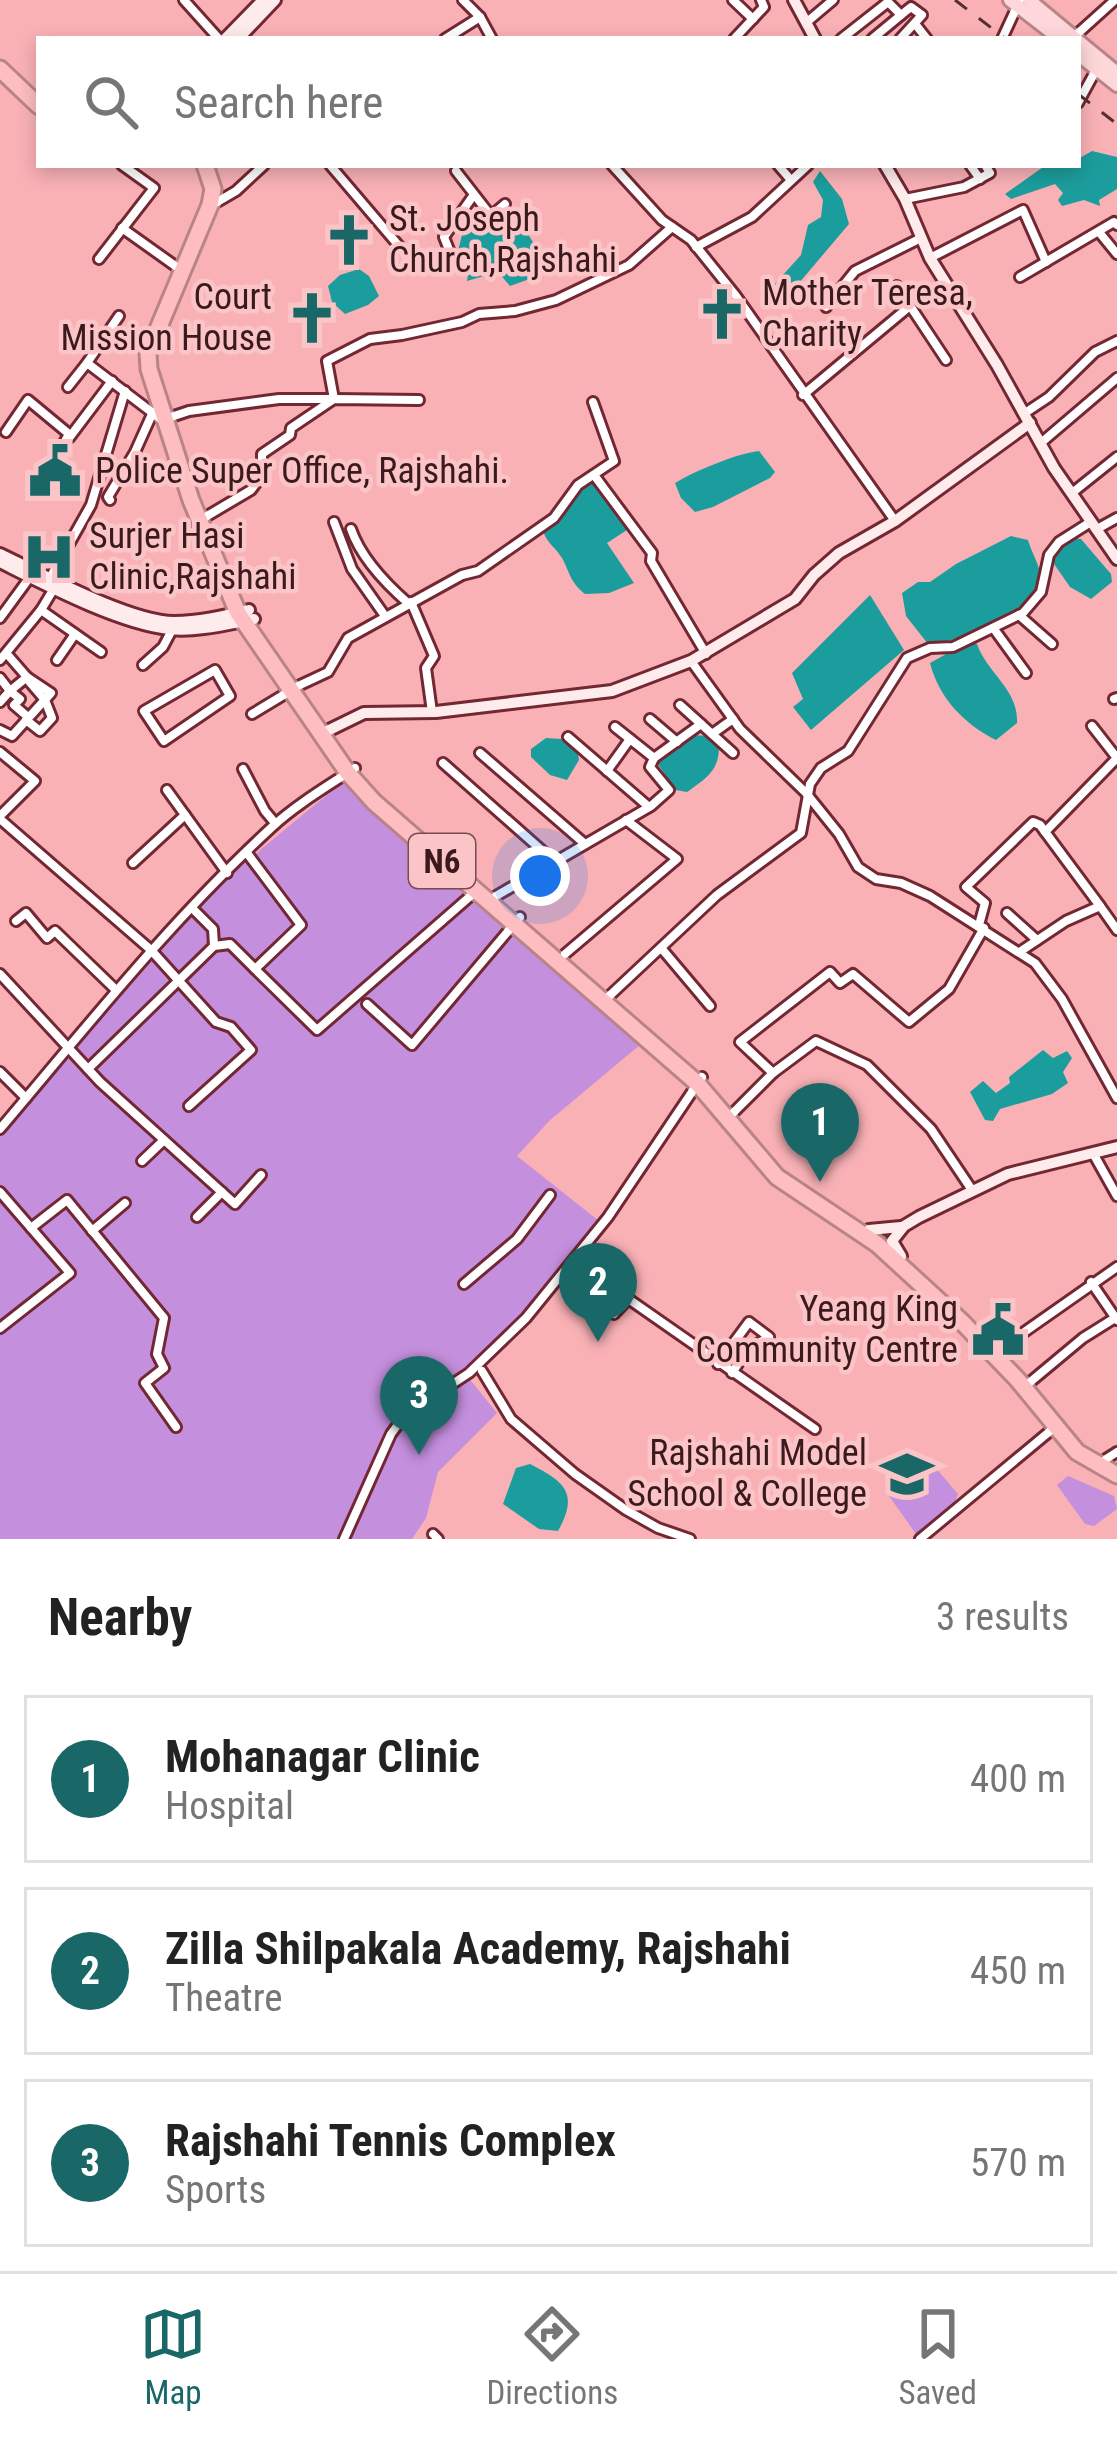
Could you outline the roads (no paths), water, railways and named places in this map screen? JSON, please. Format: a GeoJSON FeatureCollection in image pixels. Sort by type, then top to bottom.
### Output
{"type":"FeatureCollection","features":[{"type":"Feature","properties":{"kind":"highway"},"geometry":{"type":"LineString","coordinates":[[0,69],[36,103]]}},
{"type":"Feature","properties":{"kind":"highway"},"geometry":{"type":"LineString","coordinates":[[206,168],[213,189],[210,205]]}},
{"type":"Feature","properties":{"kind":"highway","name":"N6"},"geometry":{"type":"LineString","coordinates":[[210,205],[148,353],[162,417],[245,616],[374,802],[476,890],[565,955],[699,1080],[777,1177],[878,1244],[1017,1379],[1077,1452],[1117,1474]]}},
{"type":"Feature","properties":{"kind":"highway","name":"N6"},"geometry":{"type":"LineString","coordinates":[[352,770],[608,997]]}},
{"type":"Feature","properties":{"kind":"highway","name":"N6"},"geometry":{"type":"LineString","coordinates":[[730,1116],[788,1174],[901,1256],[1000,1349],[1072,1436],[1113,1458]]}},
{"type":"Feature","properties":{"kind":"main road"},"geometry":{"type":"LineString","coordinates":[[1019,1],[1068,36]]}},
{"type":"Feature","properties":{"kind":"main road"},"geometry":{"type":"LineString","coordinates":[[1081,46],[1117,74]]}},
{"type":"Feature","properties":{"kind":"main road"},"geometry":{"type":"LineString","coordinates":[[1081,56],[1117,86]]}},
{"type":"Feature","properties":{"kind":"street"},"geometry":{"type":"LineString","coordinates":[[184,0],[219,36]]}},
{"type":"Feature","properties":{"kind":"street"},"geometry":{"type":"LineString","coordinates":[[225,36],[263,0]]}},
{"type":"Feature","properties":{"kind":"street"},"geometry":{"type":"LineString","coordinates":[[241,36],[275,0]]}},
{"type":"Feature","properties":{"kind":"street"},"geometry":{"type":"LineString","coordinates":[[463,0],[490,36]]}},
{"type":"Feature","properties":{"kind":"street"},"geometry":{"type":"LineString","coordinates":[[733,0],[753,19]]}},
{"type":"Feature","properties":{"kind":"street"},"geometry":{"type":"LineString","coordinates":[[737,36],[764,7],[761,0]]}},
{"type":"Feature","properties":{"kind":"street"},"geometry":{"type":"LineString","coordinates":[[806,22],[833,0]]}},
{"type":"Feature","properties":{"kind":"street"},"geometry":{"type":"LineString","coordinates":[[1075,36],[1115,0]]}},
{"type":"Feature","properties":{"kind":"street"},"geometry":{"type":"LineString","coordinates":[[845,36],[887,1],[901,15]]}},
{"type":"Feature","properties":{"kind":"street"},"geometry":{"type":"LineString","coordinates":[[1003,36],[1019,1]]}},
{"type":"Feature","properties":{"kind":"street"},"geometry":{"type":"LineString","coordinates":[[800,2],[813,36]]}},
{"type":"Feature","properties":{"kind":"street"},"geometry":{"type":"LineString","coordinates":[[876,36],[913,7],[922,15],[903,36]]}},
{"type":"Feature","properties":{"kind":"street"},"geometry":{"type":"LineString","coordinates":[[450,36],[480,17]]}},
{"type":"Feature","properties":{"kind":"street"},"geometry":{"type":"LineString","coordinates":[[916,25],[925,36]]}},
{"type":"Feature","properties":{"kind":"street"},"geometry":{"type":"LineString","coordinates":[[1081,98],[1097,69]]}},
{"type":"Feature","properties":{"kind":"street"},"geometry":{"type":"LineString","coordinates":[[99,259],[154,188],[126,168]]}},
{"type":"Feature","properties":{"kind":"street"},"geometry":{"type":"LineString","coordinates":[[210,205],[236,191],[261,168]]}},
{"type":"Feature","properties":{"kind":"street"},"geometry":{"type":"LineString","coordinates":[[333,168],[399,246]]}},
{"type":"Feature","properties":{"kind":"street"},"geometry":{"type":"LineString","coordinates":[[458,168],[491,216],[505,204]]}},
{"type":"Feature","properties":{"kind":"street"},"geometry":{"type":"LineString","coordinates":[[615,168],[696,247],[736,296],[895,521]]}},
{"type":"Feature","properties":{"kind":"street"},"geometry":{"type":"LineString","coordinates":[[781,168],[790,179]]}},
{"type":"Feature","properties":{"kind":"street"},"geometry":{"type":"LineString","coordinates":[[696,247],[752,217],[804,168]]}},
{"type":"Feature","properties":{"kind":"street"},"geometry":{"type":"LineString","coordinates":[[887,168],[930,257],[1071,494],[1117,559]]}},
{"type":"Feature","properties":{"kind":"street"},"geometry":{"type":"LineString","coordinates":[[972,168],[980,179]]}},
{"type":"Feature","properties":{"kind":"street"},"geometry":{"type":"LineString","coordinates":[[905,199],[964,188],[990,173],[987,168]]}},
{"type":"Feature","properties":{"kind":"street"},"geometry":{"type":"LineString","coordinates":[[451,255],[444,237],[473,196]]}},
{"type":"Feature","properties":{"kind":"street"},"geometry":{"type":"LineString","coordinates":[[930,257],[1023,210],[1046,262]]}},
{"type":"Feature","properties":{"kind":"street"},"geometry":{"type":"LineString","coordinates":[[1020,277],[1116,222]]}},
{"type":"Feature","properties":{"kind":"street"},"geometry":{"type":"LineString","coordinates":[[334,399],[327,361],[348,349],[370,339],[556,300],[629,265],[672,227]]}},
{"type":"Feature","properties":{"kind":"street"},"geometry":{"type":"LineString","coordinates":[[122,228],[182,270]]}},
{"type":"Feature","properties":{"kind":"street"},"geometry":{"type":"LineString","coordinates":[[1099,232],[1117,254]]}},
{"type":"Feature","properties":{"kind":"street"},"geometry":{"type":"LineString","coordinates":[[826,307],[861,267],[921,238]]}},
{"type":"Feature","properties":{"kind":"street"},"geometry":{"type":"LineString","coordinates":[[897,286],[946,360]]}},
{"type":"Feature","properties":{"kind":"street"},"geometry":{"type":"LineString","coordinates":[[803,395],[910,306]]}},
{"type":"Feature","properties":{"kind":"street"},"geometry":{"type":"LineString","coordinates":[[68,387],[119,316]]}},
{"type":"Feature","properties":{"kind":"street"},"geometry":{"type":"LineString","coordinates":[[325,732],[364,713],[433,712],[612,691],[692,661],[795,598],[814,574],[895,521],[1027,418],[1095,352],[1117,340]]}},
{"type":"Feature","properties":{"kind":"street"},"geometry":{"type":"LineString","coordinates":[[87,362],[162,417]]}},
{"type":"Feature","properties":{"kind":"street"},"geometry":{"type":"LineString","coordinates":[[1042,442],[1117,378]]}},
{"type":"Feature","properties":{"kind":"street"},"geometry":{"type":"LineString","coordinates":[[6,432],[28,400],[69,434],[58,453],[112,381]]}},
{"type":"Feature","properties":{"kind":"street"},"geometry":{"type":"LineString","coordinates":[[0,730],[12,736],[51,693],[4,657],[41,610],[91,505],[125,392]]}},
{"type":"Feature","properties":{"kind":"street"},"geometry":{"type":"LineString","coordinates":[[110,500],[135,452],[162,417],[279,398],[419,400]]}},
{"type":"Feature","properties":{"kind":"street"},"geometry":{"type":"LineString","coordinates":[[203,519],[251,490],[262,475],[262,454],[334,399]]}},
{"type":"Feature","properties":{"kind":"street"},"geometry":{"type":"LineString","coordinates":[[252,715],[328,672],[348,638],[462,575],[478,571],[554,518],[578,485],[614,461],[592,402]]}},
{"type":"Feature","properties":{"kind":"street"},"geometry":{"type":"LineString","coordinates":[[1071,494],[1117,457]]}},
{"type":"Feature","properties":{"kind":"street"},"geometry":{"type":"LineString","coordinates":[[594,475],[652,553],[651,561],[706,654]]}},
{"type":"Feature","properties":{"kind":"street"},"geometry":{"type":"LineString","coordinates":[[608,997],[717,895],[801,832],[806,794],[821,768],[848,751],[908,658],[931,648],[953,647],[1019,615],[1041,592],[1049,555],[1059,542],[1117,518]]}},
{"type":"Feature","properties":{"kind":"street"},"geometry":{"type":"LineString","coordinates":[[334,522],[352,569],[385,616]]}},
{"type":"Feature","properties":{"kind":"street"},"geometry":{"type":"LineString","coordinates":[[351,529],[387,585],[410,603],[434,656],[426,668],[433,712]]}},
{"type":"Feature","properties":{"kind":"street"},"geometry":{"type":"LineString","coordinates":[[0,558],[144,624],[173,629],[245,616]]}},
{"type":"Feature","properties":{"kind":"street"},"geometry":{"type":"LineString","coordinates":[[0,558],[30,577],[150,618],[211,623],[245,616]]}},
{"type":"Feature","properties":{"kind":"street"},"geometry":{"type":"LineString","coordinates":[[0,618],[30,577]]}},
{"type":"Feature","properties":{"kind":"street"},"geometry":{"type":"LineString","coordinates":[[41,610],[101,652]]}},
{"type":"Feature","properties":{"kind":"street"},"geometry":{"type":"LineString","coordinates":[[1019,615],[1052,644]]}},
{"type":"Feature","properties":{"kind":"street"},"geometry":{"type":"LineString","coordinates":[[142,664],[163,646],[173,629]]}},
{"type":"Feature","properties":{"kind":"street"},"geometry":{"type":"LineString","coordinates":[[994,629],[1026,673]]}},
{"type":"Feature","properties":{"kind":"street"},"geometry":{"type":"LineString","coordinates":[[57,660],[75,634]]}},
{"type":"Feature","properties":{"kind":"street"},"geometry":{"type":"LineString","coordinates":[[692,661],[733,719],[839,834],[858,867],[876,879],[901,883],[930,896],[1022,951],[1062,999],[1117,1098]]}},
{"type":"Feature","properties":{"kind":"street"},"geometry":{"type":"LineString","coordinates":[[214,670],[230,696],[164,741],[144,711],[214,670]]}},
{"type":"Feature","properties":{"kind":"street"},"geometry":{"type":"LineString","coordinates":[[0,702],[27,677]]}},
{"type":"Feature","properties":{"kind":"street"},"geometry":{"type":"LineString","coordinates":[[0,678],[20,699],[14,705],[40,731],[52,718],[45,700]]}},
{"type":"Feature","properties":{"kind":"street"},"geometry":{"type":"LineString","coordinates":[[680,705],[734,753]]}},
{"type":"Feature","properties":{"kind":"street"},"geometry":{"type":"LineString","coordinates":[[650,718],[677,742]]}},
{"type":"Feature","properties":{"kind":"street"},"geometry":{"type":"LineString","coordinates":[[712,734],[733,719]]}},
{"type":"Feature","properties":{"kind":"street"},"geometry":{"type":"LineString","coordinates":[[496,896],[649,807],[669,790],[650,767],[654,758],[701,724]]}},
{"type":"Feature","properties":{"kind":"street"},"geometry":{"type":"LineString","coordinates":[[1046,832],[1117,758],[1092,726]]}},
{"type":"Feature","properties":{"kind":"street"},"geometry":{"type":"LineString","coordinates":[[615,728],[654,758]]}},
{"type":"Feature","properties":{"kind":"street"},"geometry":{"type":"LineString","coordinates":[[568,737],[649,807]]}},
{"type":"Feature","properties":{"kind":"street"},"geometry":{"type":"LineString","coordinates":[[607,771],[630,739]]}},
{"type":"Feature","properties":{"kind":"street"},"geometry":{"type":"LineString","coordinates":[[0,752],[34,781],[0,818],[151,950],[216,1022],[231,1027],[251,1050],[189,1106]]}},
{"type":"Feature","properties":{"kind":"street"},"geometry":{"type":"LineString","coordinates":[[480,753],[585,844]]}},
{"type":"Feature","properties":{"kind":"street"},"geometry":{"type":"LineString","coordinates":[[442,763],[555,862]]}},
{"type":"Feature","properties":{"kind":"street"},"geometry":{"type":"LineString","coordinates":[[243,769],[275,824]]}},
{"type":"Feature","properties":{"kind":"street"},"geometry":{"type":"LineString","coordinates":[[0,1129],[67,1046],[192,908],[275,824],[352,770]]}},
{"type":"Feature","properties":{"kind":"street"},"geometry":{"type":"LineString","coordinates":[[167,790],[227,873]]}},
{"type":"Feature","properties":{"kind":"street"},"geometry":{"type":"LineString","coordinates":[[133,862],[185,815]]}},
{"type":"Feature","properties":{"kind":"street"},"geometry":{"type":"LineString","coordinates":[[565,955],[677,859],[626,820]]}},
{"type":"Feature","properties":{"kind":"street"},"geometry":{"type":"LineString","coordinates":[[772,1073],[740,1042],[830,972],[840,983],[853,974],[909,1022],[949,989],[981,926],[985,903],[966,887],[1033,822],[1046,832],[1117,930]]}},
{"type":"Feature","properties":{"kind":"street"},"geometry":{"type":"LineString","coordinates":[[247,853],[301,925],[255,969]]}},
{"type":"Feature","properties":{"kind":"street"},"geometry":{"type":"LineString","coordinates":[[88,1069],[214,946],[230,944],[317,1030],[476,890]]}},
{"type":"Feature","properties":{"kind":"street"},"geometry":{"type":"LineString","coordinates":[[1022,951],[1100,906]]}},
{"type":"Feature","properties":{"kind":"street"},"geometry":{"type":"LineString","coordinates":[[192,908],[213,929],[214,946]]}},
{"type":"Feature","properties":{"kind":"street"},"geometry":{"type":"LineString","coordinates":[[16,921],[26,913],[47,938],[55,931],[116,990]]}},
{"type":"Feature","properties":{"kind":"street"},"geometry":{"type":"LineString","coordinates":[[1007,913],[1037,940]]}},
{"type":"Feature","properties":{"kind":"street"},"geometry":{"type":"LineString","coordinates":[[367,1004],[412,1045],[517,920]]}},
{"type":"Feature","properties":{"kind":"street"},"geometry":{"type":"LineString","coordinates":[[662,949],[710,1006]]}},
{"type":"Feature","properties":{"kind":"street"},"geometry":{"type":"LineString","coordinates":[[0,974],[88,1069],[235,1204],[261,1175]]}},
{"type":"Feature","properties":{"kind":"street"},"geometry":{"type":"LineString","coordinates":[[730,1116],[772,1073],[816,1041],[867,1065],[931,1129],[972,1190]]}},
{"type":"Feature","properties":{"kind":"street"},"geometry":{"type":"LineString","coordinates":[[0,1072],[26,1099]]}},
{"type":"Feature","properties":{"kind":"street"},"geometry":{"type":"LineString","coordinates":[[344,1539],[391,1434],[405,1415],[487,1358],[574,1261],[699,1080]]}},
{"type":"Feature","properties":{"kind":"street"},"geometry":{"type":"LineString","coordinates":[[142,1161],[164,1140]]}},
{"type":"Feature","properties":{"kind":"street"},"geometry":{"type":"LineString","coordinates":[[869,1230],[904,1226],[1008,1174],[1117,1147]]}},
{"type":"Feature","properties":{"kind":"street"},"geometry":{"type":"LineString","coordinates":[[1094,1155],[1117,1196]]}},
{"type":"Feature","properties":{"kind":"street"},"geometry":{"type":"LineString","coordinates":[[0,1192],[70,1273],[0,1328]]}},
{"type":"Feature","properties":{"kind":"street"},"geometry":{"type":"LineString","coordinates":[[196,1216],[221,1192]]}},
{"type":"Feature","properties":{"kind":"street"},"geometry":{"type":"LineString","coordinates":[[464,1284],[517,1239],[550,1195]]}},
{"type":"Feature","properties":{"kind":"street"},"geometry":{"type":"LineString","coordinates":[[31,1228],[67,1200],[164,1318],[157,1354],[164,1367],[146,1383],[176,1427]]}},
{"type":"Feature","properties":{"kind":"street"},"geometry":{"type":"LineString","coordinates":[[92,1231],[125,1203]]}},
{"type":"Feature","properties":{"kind":"street"},"geometry":{"type":"LineString","coordinates":[[901,1256],[892,1241],[904,1226]]}},
{"type":"Feature","properties":{"kind":"street"},"geometry":{"type":"LineString","coordinates":[[574,1261],[815,1429]]}},
{"type":"Feature","properties":{"kind":"street"},"geometry":{"type":"LineString","coordinates":[[1000,1349],[1117,1267]]}},
{"type":"Feature","properties":{"kind":"street"},"geometry":{"type":"LineString","coordinates":[[1029,1383],[1084,1338],[1116,1319],[1090,1282]]}},
{"type":"Feature","properties":{"kind":"street"},"geometry":{"type":"LineString","coordinates":[[614,1314],[628,1298]]}},
{"type":"Feature","properties":{"kind":"street"},"geometry":{"type":"LineString","coordinates":[[718,1364],[749,1322],[769,1337],[747,1350],[731,1373]]}},
{"type":"Feature","properties":{"kind":"street"},"geometry":{"type":"LineString","coordinates":[[482,1371],[511,1419],[575,1474],[626,1510],[690,1539]]}},
{"type":"Feature","properties":{"kind":"street"},"geometry":{"type":"LineString","coordinates":[[920,1539],[1054,1427]]}},
{"type":"Feature","properties":{"kind":"water"},"geometry":{"type":"Polygon","coordinates":[[[1092,151],[1117,157],[1117,189],[1099,200],[1100,206],[1084,200],[1062,206],[1058,200],[1063,193],[1055,184],[1011,199],[1005,194],[1042,168],[1081,168],[1081,157],[1092,151]]]}},
{"type":"Feature","properties":{"kind":"water"},"geometry":{"type":"Polygon","coordinates":[[[820,171],[842,199],[849,224],[788,296],[772,287],[801,255],[808,225],[821,217],[823,200],[813,182],[820,171]]]}},
{"type":"Feature","properties":{"kind":"water"},"geometry":{"type":"Polygon","coordinates":[[[506,211],[518,217],[547,266],[541,275],[510,286],[498,272],[467,281],[469,267],[457,255],[463,231],[479,213],[491,222],[506,211]]]}},
{"type":"Feature","properties":{"kind":"water"},"geometry":{"type":"Polygon","coordinates":[[[359,269],[369,276],[379,296],[345,314],[332,302],[328,286],[340,275],[359,269]]]}},
{"type":"Feature","properties":{"kind":"water"},"geometry":{"type":"Polygon","coordinates":[[[759,451],[775,472],[770,478],[695,512],[681,498],[675,483],[759,451]]]}},
{"type":"Feature","properties":{"kind":"water"},"geometry":{"type":"Polygon","coordinates":[[[595,482],[627,530],[607,543],[634,583],[609,593],[585,594],[543,531],[595,482]]]}},
{"type":"Feature","properties":{"kind":"water"},"geometry":{"type":"Polygon","coordinates":[[[1011,536],[1028,540],[1041,577],[1037,589],[994,623],[928,644],[906,616],[902,593],[1011,536]]]}},
{"type":"Feature","properties":{"kind":"water"},"geometry":{"type":"Polygon","coordinates":[[[1072,538],[1081,539],[1111,574],[1112,582],[1091,599],[1070,587],[1052,561],[1072,538]]]}},
{"type":"Feature","properties":{"kind":"water"},"geometry":{"type":"Polygon","coordinates":[[[870,595],[904,650],[811,730],[793,707],[803,699],[792,673],[870,595]]]}},
{"type":"Feature","properties":{"kind":"water"},"geometry":{"type":"Polygon","coordinates":[[[968,642],[977,644],[1016,711],[1017,723],[996,740],[954,709],[930,663],[968,642]]]}},
{"type":"Feature","properties":{"kind":"water"},"geometry":{"type":"Polygon","coordinates":[[[692,735],[710,736],[719,743],[717,760],[694,787],[687,792],[676,790],[657,763],[692,735]]]}},
{"type":"Feature","properties":{"kind":"water"},"geometry":{"type":"Polygon","coordinates":[[[546,738],[577,747],[579,760],[567,780],[550,775],[531,757],[531,749],[546,738]]]}},
{"type":"Feature","properties":{"kind":"water"},"geometry":{"type":"Polygon","coordinates":[[[1043,1050],[1053,1058],[1067,1051],[1072,1058],[1063,1072],[1068,1083],[1052,1094],[1000,1109],[993,1121],[985,1120],[970,1092],[983,1081],[996,1093],[1043,1050]]]}},
{"type":"Feature","properties":{"kind":"water"},"geometry":{"type":"Polygon","coordinates":[[[530,1464],[565,1490],[567,1507],[558,1531],[539,1529],[503,1504],[516,1468],[530,1464]]]}},
{"type":"Feature","properties":{"kind":"railway"},"geometry":{"type":"LineString","coordinates":[[955,0],[1002,36]]}},
{"type":"Feature","properties":{"kind":"railway"},"geometry":{"type":"LineString","coordinates":[[1081,96],[1117,124]]}},
{"type":"Feature","properties":{"kind":"place","name":"St. Joseph Church,Rajshahi"},"geometry":{"type":"Point","coordinates":[349,240]}},
{"type":"Feature","properties":{"kind":"place","name":"Mother Teresa, Charity"},"geometry":{"type":"Point","coordinates":[722,314]}},
{"type":"Feature","properties":{"kind":"place","name":"Court Mission House"},"geometry":{"type":"Point","coordinates":[312,318]}},
{"type":"Feature","properties":{"kind":"place","name":"Police Super Office, Rajshahi."},"geometry":{"type":"Point","coordinates":[55,471]}},
{"type":"Feature","properties":{"kind":"place","name":"Surjer Hasi Clinic,Rajshahi"},"geometry":{"type":"Point","coordinates":[49,557]}},
{"type":"Feature","properties":{"kind":"place","name":"Mohanagar Clinic"},"geometry":{"type":"Point","coordinates":[820,1182]}},
{"type":"Feature","properties":{"kind":"place","name":"Yeang King Community Centre"},"geometry":{"type":"Point","coordinates":[998,1330]}},
{"type":"Feature","properties":{"kind":"place","name":"Zilla Shilpakala Academy, Rajshahi"},"geometry":{"type":"Point","coordinates":[598,1342]}},
{"type":"Feature","properties":{"kind":"place","name":"Rajshahi Tennis Complex"},"geometry":{"type":"Point","coordinates":[419,1455]}},
{"type":"Feature","properties":{"kind":"place","name":"Rajshahi Model School & College"},"geometry":{"type":"Point","coordinates":[907,1474]}}]}
